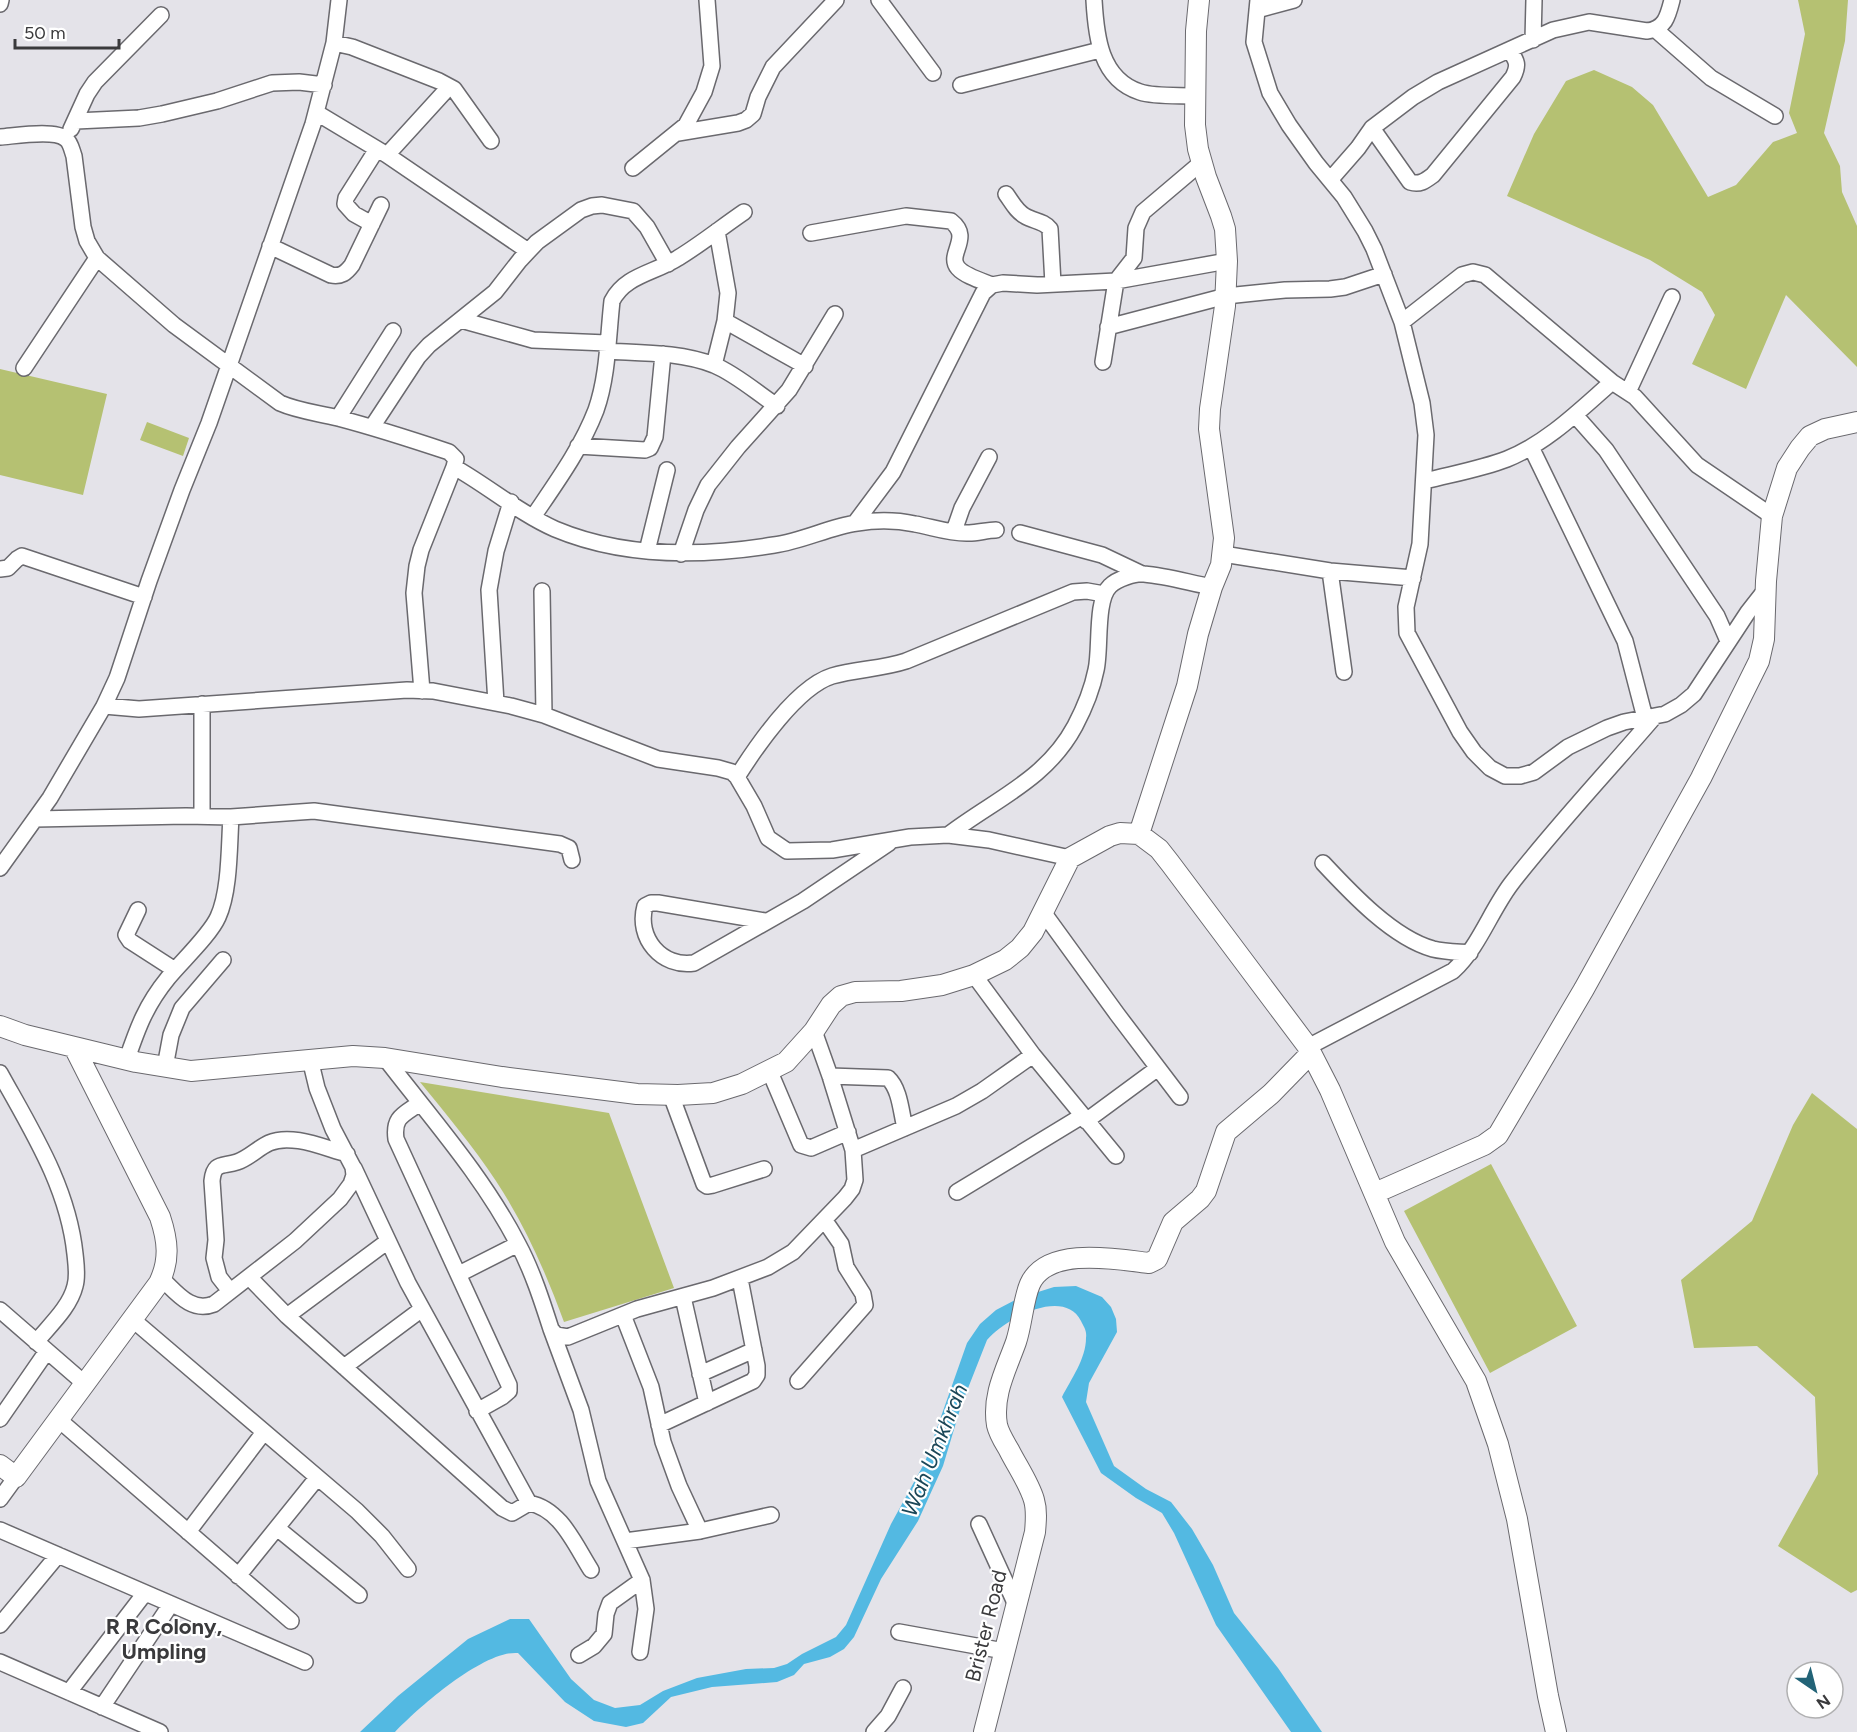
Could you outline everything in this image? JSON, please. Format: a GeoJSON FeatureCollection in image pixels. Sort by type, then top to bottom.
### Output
{"type":"FeatureCollection","features":[{"type":"Feature","properties":{"kind":"street"},"geometry":{"type":"LineString","coordinates":[[0,868],[35,819],[104,706],[117,678],[317,113],[334,43],[339,0]]}},
{"type":"Feature","properties":{"kind":"street"},"geometry":{"type":"LineString","coordinates":[[633,168],[678,133],[693,113],[709,80],[712,50],[707,0]]}},
{"type":"Feature","properties":{"kind":"street"},"geometry":{"type":"LineString","coordinates":[[678,133],[746,120],[753,114],[758,97],[773,67],[836,0]]}},
{"type":"Feature","properties":{"kind":"street"},"geometry":{"type":"LineString","coordinates":[[879,0],[933,73]]}},
{"type":"Feature","properties":{"kind":"street"},"geometry":{"type":"LineString","coordinates":[[1094,0],[1098,44],[1111,72],[1125,85],[1142,93],[1196,96]]}},
{"type":"Feature","properties":{"kind":"street"},"geometry":{"type":"LineString","coordinates":[[1139,834],[1187,686],[1198,634],[1223,554],[1224,538],[1209,429],[1226,296],[1227,261],[1225,229],[1206,177],[1195,124],[1198,0]]}},
{"type":"Feature","properties":{"kind":"street"},"geometry":{"type":"LineString","coordinates":[[1294,0],[1258,5],[1254,42],[1258,60],[1270,93],[1289,125],[1344,196],[1365,231],[1402,322],[1422,404],[1426,435],[1420,544],[1406,608],[1407,633],[1473,752],[1490,768],[1504,776],[1520,776],[1534,772],[1568,747],[1587,737],[1624,722],[1665,714],[1694,694],[1748,612],[1766,590]]}},
{"type":"Feature","properties":{"kind":"street"},"geometry":{"type":"LineString","coordinates":[[1533,40],[1534,0]]}},
{"type":"Feature","properties":{"kind":"street"},"geometry":{"type":"LineString","coordinates":[[1330,180],[1372,128],[1413,97],[1438,82],[1553,30],[1589,22],[1647,31],[1656,30],[1664,24],[1672,0]]}},
{"type":"Feature","properties":{"kind":"street"},"geometry":{"type":"LineString","coordinates":[[66,139],[95,82],[161,15]]}},
{"type":"Feature","properties":{"kind":"street"},"geometry":{"type":"LineString","coordinates":[[1656,30],[1711,78],[1775,116]]}},
{"type":"Feature","properties":{"kind":"street"},"geometry":{"type":"LineString","coordinates":[[334,43],[352,47],[449,87],[460,98],[491,141]]}},
{"type":"Feature","properties":{"kind":"street"},"geometry":{"type":"LineString","coordinates":[[961,85],[1100,50]]}},
{"type":"Feature","properties":{"kind":"street"},"geometry":{"type":"LineString","coordinates":[[1372,128],[1410,182],[1418,184],[1425,181],[1433,175],[1513,77],[1517,69],[1517,61],[1510,51]]}},
{"type":"Feature","properties":{"kind":"street"},"geometry":{"type":"LineString","coordinates":[[76,121],[139,118],[162,114],[217,101],[272,83],[299,82],[324,85]]}},
{"type":"Feature","properties":{"kind":"street"},"geometry":{"type":"LineString","coordinates":[[372,224],[354,214],[345,204],[346,198],[382,152],[449,87]]}},
{"type":"Feature","properties":{"kind":"street"},"geometry":{"type":"LineString","coordinates":[[317,113],[382,152],[528,251]]}},
{"type":"Feature","properties":{"kind":"street"},"geometry":{"type":"LineString","coordinates":[[0,137],[55,134],[66,139],[74,156],[82,227],[97,258],[174,325],[280,403],[294,409],[372,427],[449,452],[456,459],[417,566],[414,593],[422,690]]}},
{"type":"Feature","properties":{"kind":"street"},"geometry":{"type":"LineString","coordinates":[[1103,362],[1116,281],[1134,258],[1136,228],[1143,212],[1202,162]]}},
{"type":"Feature","properties":{"kind":"street"},"geometry":{"type":"LineString","coordinates":[[1006,194],[1025,216],[1047,225],[1050,229],[1053,284]]}},
{"type":"Feature","properties":{"kind":"street"},"geometry":{"type":"LineString","coordinates":[[372,427],[418,357],[429,345],[495,292],[528,251],[580,210],[602,204],[633,211],[640,218],[668,264]]}},
{"type":"Feature","properties":{"kind":"street"},"geometry":{"type":"LineString","coordinates":[[270,246],[331,275],[338,276],[346,273],[352,265],[381,205]]}},
{"type":"Feature","properties":{"kind":"street"},"geometry":{"type":"LineString","coordinates":[[533,517],[566,469],[596,410],[601,389],[612,301],[617,291],[637,276],[668,264],[744,212]]}},
{"type":"Feature","properties":{"kind":"street"},"geometry":{"type":"LineString","coordinates":[[811,233],[906,216],[951,221],[960,231],[961,239],[955,260],[956,266],[992,285]]}},
{"type":"Feature","properties":{"kind":"street"},"geometry":{"type":"LineString","coordinates":[[714,365],[725,321],[727,287],[717,231]]}},
{"type":"Feature","properties":{"kind":"street"},"geometry":{"type":"LineString","coordinates":[[24,368],[97,258]]}},
{"type":"Feature","properties":{"kind":"street"},"geometry":{"type":"LineString","coordinates":[[855,523],[893,472],[982,293],[992,285],[1116,281],[1227,261]]}},
{"type":"Feature","properties":{"kind":"street"},"geometry":{"type":"LineString","coordinates":[[1402,322],[1462,275],[1473,272],[1485,275],[1651,412],[1697,465],[1772,516]]}},
{"type":"Feature","properties":{"kind":"street"},"geometry":{"type":"LineString","coordinates":[[1108,327],[1226,296],[1345,287],[1384,274]]}},
{"type":"Feature","properties":{"kind":"street"},"geometry":{"type":"LineString","coordinates":[[1628,392],[1672,297]]}},
{"type":"Feature","properties":{"kind":"street"},"geometry":{"type":"LineString","coordinates":[[681,555],[696,510],[708,485],[738,447],[777,406],[805,366],[835,314]]}},
{"type":"Feature","properties":{"kind":"street"},"geometry":{"type":"LineString","coordinates":[[461,320],[533,340],[691,358],[714,365],[777,406]]}},
{"type":"Feature","properties":{"kind":"street"},"geometry":{"type":"LineString","coordinates":[[725,321],[805,366]]}},
{"type":"Feature","properties":{"kind":"street"},"geometry":{"type":"LineString","coordinates":[[338,418],[393,331]]}},
{"type":"Feature","properties":{"kind":"street"},"geometry":{"type":"LineString","coordinates":[[578,446],[645,450],[650,448],[656,437],[663,354]]}},
{"type":"Feature","properties":{"kind":"street"},"geometry":{"type":"LineString","coordinates":[[1425,481],[1508,459],[1531,447],[1575,415],[1612,382]]}},
{"type":"Feature","properties":{"kind":"street"},"geometry":{"type":"LineString","coordinates":[[1575,415],[1613,460],[1717,616],[1728,641]]}},
{"type":"Feature","properties":{"kind":"street"},"geometry":{"type":"LineString","coordinates":[[1375,1193],[1484,1145],[1498,1135],[1584,989],[1701,778],[1759,661],[1764,639],[1772,516],[1787,468],[1810,436],[1826,429],[1857,422]]}},
{"type":"Feature","properties":{"kind":"street"},"geometry":{"type":"LineString","coordinates":[[1531,447],[1625,641],[1650,717]]}},
{"type":"Feature","properties":{"kind":"street"},"geometry":{"type":"LineString","coordinates":[[954,531],[962,507],[989,458]]}},
{"type":"Feature","properties":{"kind":"street"},"geometry":{"type":"LineString","coordinates":[[454,467],[554,528],[582,538],[647,551],[681,555],[715,553],[796,541],[855,523],[897,521],[968,533],[996,530]]}},
{"type":"Feature","properties":{"kind":"street"},"geometry":{"type":"LineString","coordinates":[[647,551],[667,470]]}},
{"type":"Feature","properties":{"kind":"street"},"geometry":{"type":"LineString","coordinates":[[496,704],[489,590],[496,551],[511,502]]}},
{"type":"Feature","properties":{"kind":"street"},"geometry":{"type":"LineString","coordinates":[[1020,532],[1102,555],[1142,574],[1212,586]]}},
{"type":"Feature","properties":{"kind":"street"},"geometry":{"type":"LineString","coordinates":[[1223,554],[1330,571],[1413,578]]}},
{"type":"Feature","properties":{"kind":"street"},"geometry":{"type":"LineString","coordinates":[[0,569],[8,568],[22,556],[144,597]]}},
{"type":"Feature","properties":{"kind":"street"},"geometry":{"type":"LineString","coordinates":[[1330,571],[1344,672]]}},
{"type":"Feature","properties":{"kind":"street"},"geometry":{"type":"LineString","coordinates":[[948,835],[1038,774],[1061,749],[1079,717],[1094,682],[1104,594],[1110,585],[1142,574]]}},
{"type":"Feature","properties":{"kind":"street"},"geometry":{"type":"LineString","coordinates":[[542,591],[544,715]]}},
{"type":"Feature","properties":{"kind":"street"},"geometry":{"type":"LineString","coordinates":[[737,777],[757,746],[797,700],[813,686],[831,676],[886,668],[1065,595],[1087,591],[1104,594]]}},
{"type":"Feature","properties":{"kind":"street"},"geometry":{"type":"LineString","coordinates":[[104,706],[140,709],[407,690],[433,691],[544,715],[642,753],[732,772],[754,806],[768,838],[787,851],[831,850],[932,834],[989,840],[1070,858]]}},
{"type":"Feature","properties":{"kind":"street"},"geometry":{"type":"LineString","coordinates":[[202,704],[202,816]]}},
{"type":"Feature","properties":{"kind":"street"},"geometry":{"type":"LineString","coordinates":[[1310,1050],[1453,971],[1470,953],[1504,894],[1535,853],[1650,717]]}},
{"type":"Feature","properties":{"kind":"street"},"geometry":{"type":"LineString","coordinates":[[35,819],[231,817],[314,811],[560,844],[569,848],[572,860]]}},
{"type":"Feature","properties":{"kind":"street"},"geometry":{"type":"LineString","coordinates":[[126,1059],[147,1007],[218,919],[223,902],[231,817]]}},
{"type":"Feature","properties":{"kind":"street"},"geometry":{"type":"LineString","coordinates":[[0,1026],[25,1035],[74,1047],[191,1071],[353,1056],[385,1058],[502,1077],[637,1094],[713,1093],[742,1084],[786,1062],[814,1031],[831,1005],[841,996],[855,992],[901,991],[942,985],[974,975],[1005,960],[1020,948],[1033,932],[1070,858],[1110,836],[1120,833],[1139,834],[1158,849],[1170,863],[1310,1050],[1395,1242],[1476,1381],[1498,1444],[1517,1519],[1556,1732]]}},
{"type":"Feature","properties":{"kind":"street"},"geometry":{"type":"LineString","coordinates":[[765,921],[658,903],[645,906],[644,912],[644,927],[654,949],[674,963],[683,965],[694,963],[820,890],[894,840]]}},
{"type":"Feature","properties":{"kind":"street"},"geometry":{"type":"LineString","coordinates":[[1323,863],[1368,909],[1408,938],[1434,949],[1470,953]]}},
{"type":"Feature","properties":{"kind":"street"},"geometry":{"type":"LineString","coordinates":[[138,910],[126,935],[130,942],[175,970]]}},
{"type":"Feature","properties":{"kind":"street"},"geometry":{"type":"LineString","coordinates":[[1043,912],[1180,1096]]}},
{"type":"Feature","properties":{"kind":"street"},"geometry":{"type":"LineString","coordinates":[[165,1067],[171,1035],[182,1008],[223,960]]}},
{"type":"Feature","properties":{"kind":"street"},"geometry":{"type":"LineString","coordinates":[[974,975],[1033,1055],[1116,1156]]}},
{"type":"Feature","properties":{"kind":"street"},"geometry":{"type":"LineString","coordinates":[[551,1329],[556,1335],[568,1337],[654,1304],[740,1279],[793,1252],[825,1221],[852,1189],[855,1173],[853,1150],[848,1132],[814,1031]]}},
{"type":"Feature","properties":{"kind":"street"},"geometry":{"type":"LineString","coordinates":[[0,1039],[25,1035]]}},
{"type":"Feature","properties":{"kind":"street"},"geometry":{"type":"LineString","coordinates":[[0,1499],[161,1278],[167,1259],[168,1245],[160,1217],[74,1047]]}},
{"type":"Feature","properties":{"kind":"street","name":"Brister Road"},"geometry":{"type":"LineString","coordinates":[[984,1732],[1035,1532],[1034,1500],[998,1428],[995,1403],[1022,1322],[1030,1284],[1036,1274],[1056,1261],[1072,1257],[1149,1263],[1157,1259],[1173,1222],[1206,1191],[1222,1142],[1232,1126],[1271,1094],[1310,1050]]}},
{"type":"Feature","properties":{"kind":"street"},"geometry":{"type":"LineString","coordinates":[[853,1150],[956,1106],[982,1091],[1033,1055]]}},
{"type":"Feature","properties":{"kind":"street"},"geometry":{"type":"LineString","coordinates":[[385,1058],[471,1170],[518,1244],[581,1410],[598,1481],[642,1580],[646,1610],[640,1652]]}},
{"type":"Feature","properties":{"kind":"street"},"geometry":{"type":"LineString","coordinates":[[310,1059],[333,1129],[388,1241],[422,1309],[529,1503]]}},
{"type":"Feature","properties":{"kind":"street"},"geometry":{"type":"LineString","coordinates":[[957,1192],[1084,1118],[1158,1068]]}},
{"type":"Feature","properties":{"kind":"street"},"geometry":{"type":"LineString","coordinates":[[770,1072],[801,1145],[811,1148],[848,1132]]}},
{"type":"Feature","properties":{"kind":"street"},"geometry":{"type":"LineString","coordinates":[[0,1073],[55,1176],[71,1225],[75,1247],[76,1284],[71,1298],[0,1419]]}},
{"type":"Feature","properties":{"kind":"street"},"geometry":{"type":"LineString","coordinates":[[830,1076],[888,1078],[896,1090],[905,1128]]}},
{"type":"Feature","properties":{"kind":"street"},"geometry":{"type":"LineString","coordinates":[[672,1095],[704,1184],[713,1185],[764,1169]]}},
{"type":"Feature","properties":{"kind":"street"},"geometry":{"type":"LineString","coordinates":[[420,1103],[397,1120],[394,1127],[396,1139],[509,1385],[509,1391],[502,1397],[477,1411]]}},
{"type":"Feature","properties":{"kind":"street"},"geometry":{"type":"LineString","coordinates":[[230,1292],[219,1277],[214,1258],[216,1240],[213,1172],[217,1167],[244,1159],[269,1143],[282,1140],[300,1142],[350,1160]]}},
{"type":"Feature","properties":{"kind":"street"},"geometry":{"type":"LineString","coordinates":[[161,1278],[189,1303],[197,1307],[214,1304],[295,1241],[340,1199],[351,1184],[354,1175],[350,1160]]}},
{"type":"Feature","properties":{"kind":"street"},"geometry":{"type":"LineString","coordinates":[[798,1381],[865,1305],[866,1300],[846,1268],[841,1244],[825,1221]]}},
{"type":"Feature","properties":{"kind":"street"},"geometry":{"type":"LineString","coordinates":[[287,1316],[388,1241]]}},
{"type":"Feature","properties":{"kind":"street"},"geometry":{"type":"LineString","coordinates":[[459,1274],[518,1244]]}},
{"type":"Feature","properties":{"kind":"street"},"geometry":{"type":"LineString","coordinates":[[249,1277],[287,1316],[502,1508],[512,1513],[529,1503],[536,1504],[559,1520],[591,1570]]}},
{"type":"Feature","properties":{"kind":"street"},"geometry":{"type":"LineString","coordinates":[[659,1425],[753,1381],[757,1375],[740,1279]]}},
{"type":"Feature","properties":{"kind":"street"},"geometry":{"type":"LineString","coordinates":[[683,1296],[707,1403]]}},
{"type":"Feature","properties":{"kind":"street"},"geometry":{"type":"LineString","coordinates":[[344,1367],[422,1309]]}},
{"type":"Feature","properties":{"kind":"street"},"geometry":{"type":"LineString","coordinates":[[0,1310],[84,1383]]}},
{"type":"Feature","properties":{"kind":"street"},"geometry":{"type":"LineString","coordinates":[[623,1315],[648,1380],[659,1425],[679,1486],[700,1531]]}},
{"type":"Feature","properties":{"kind":"street"},"geometry":{"type":"LineString","coordinates":[[132,1319],[371,1525],[408,1569]]}},
{"type":"Feature","properties":{"kind":"street"},"geometry":{"type":"LineString","coordinates":[[700,1374],[754,1350]]}},
{"type":"Feature","properties":{"kind":"street"},"geometry":{"type":"LineString","coordinates":[[58,1419],[291,1621]]}},
{"type":"Feature","properties":{"kind":"street"},"geometry":{"type":"LineString","coordinates":[[188,1532],[264,1432]]}},
{"type":"Feature","properties":{"kind":"street"},"geometry":{"type":"LineString","coordinates":[[0,1465],[15,1478]]}},
{"type":"Feature","properties":{"kind":"street"},"geometry":{"type":"LineString","coordinates":[[238,1576],[317,1478]]}},
{"type":"Feature","properties":{"kind":"street"},"geometry":{"type":"LineString","coordinates":[[625,1541],[700,1531],[771,1515]]}},
{"type":"Feature","properties":{"kind":"street"},"geometry":{"type":"LineString","coordinates":[[979,1524],[1016,1605]]}},
{"type":"Feature","properties":{"kind":"street"},"geometry":{"type":"LineString","coordinates":[[276,1528],[359,1595]]}},
{"type":"Feature","properties":{"kind":"street"},"geometry":{"type":"LineString","coordinates":[[0,1530],[305,1662]]}},
{"type":"Feature","properties":{"kind":"street"},"geometry":{"type":"LineString","coordinates":[[0,1625],[58,1555]]}},
{"type":"Feature","properties":{"kind":"street"},"geometry":{"type":"LineString","coordinates":[[579,1655],[594,1646],[604,1634],[606,1614],[610,1603],[642,1580]]}},
{"type":"Feature","properties":{"kind":"street"},"geometry":{"type":"LineString","coordinates":[[69,1692],[145,1593]]}},
{"type":"Feature","properties":{"kind":"street"},"geometry":{"type":"LineString","coordinates":[[102,1707],[171,1604]]}},
{"type":"Feature","properties":{"kind":"street"},"geometry":{"type":"LineString","coordinates":[[899,1632],[1004,1651]]}},
{"type":"Feature","properties":{"kind":"street"},"geometry":{"type":"LineString","coordinates":[[0,1662],[160,1732]]}},
{"type":"Feature","properties":{"kind":"street"},"geometry":{"type":"LineString","coordinates":[[874,1732],[888,1716],[903,1688]]}},
{"type":"Feature","properties":{"kind":"green space"},"geometry":{"type":"Polygon","coordinates":[[[1798,0],[1848,0],[1845,41],[1824,133],[1840,166],[1842,192],[1857,226],[1857,367],[1786,295],[1746,389],[1692,364],[1715,315],[1702,292],[1650,260],[1507,196],[1534,134],[1566,81],[1594,70],[1632,87],[1653,105],[1708,197],[1736,185],[1773,142],[1797,133],[1789,113],[1805,34],[1798,0]]]}},
{"type":"Feature","properties":{"kind":"green space"},"geometry":{"type":"Polygon","coordinates":[[[0,369],[107,394],[83,495],[0,475],[0,369]]]}},
{"type":"Feature","properties":{"kind":"green space"},"geometry":{"type":"Polygon","coordinates":[[[147,422],[189,438],[183,456],[140,440],[147,422]]]}},
{"type":"Feature","properties":{"kind":"green space"},"geometry":{"type":"Polygon","coordinates":[[[420,1082],[609,1113],[674,1288],[564,1322],[534,1250],[507,1198],[478,1155],[420,1082]]]}},
{"type":"Feature","properties":{"kind":"green space"},"geometry":{"type":"Polygon","coordinates":[[[1812,1093],[1857,1129],[1857,1590],[1851,1593],[1778,1546],[1818,1474],[1815,1397],[1757,1346],[1694,1348],[1681,1280],[1752,1221],[1793,1125],[1812,1093]]]}},
{"type":"Feature","properties":{"kind":"green space"},"geometry":{"type":"Polygon","coordinates":[[[1491,1164],[1577,1326],[1490,1373],[1404,1211],[1491,1164]]]}},
{"type":"Feature","properties":{"kind":"water","name":"Wah Umkhrah"},"geometry":{"type":"Polygon","coordinates":[[[1076,1286],[1102,1297],[1111,1307],[1116,1319],[1117,1332],[1089,1383],[1086,1402],[1114,1466],[1146,1489],[1171,1502],[1192,1529],[1213,1565],[1234,1613],[1278,1668],[1322,1732],[1291,1732],[1216,1625],[1174,1533],[1162,1513],[1101,1473],[1062,1397],[1084,1354],[1086,1331],[1073,1311],[1062,1307],[1048,1307],[1034,1310],[1006,1323],[987,1340],[961,1406],[943,1466],[918,1521],[881,1579],[854,1637],[844,1649],[830,1657],[804,1664],[794,1675],[777,1682],[712,1687],[671,1697],[643,1723],[626,1727],[594,1721],[565,1702],[518,1653],[504,1655],[470,1670],[453,1682],[395,1732],[360,1732],[398,1696],[468,1639],[510,1619],[529,1619],[571,1679],[594,1700],[615,1708],[640,1705],[663,1691],[697,1678],[746,1669],[774,1668],[787,1664],[836,1637],[846,1625],[891,1524],[925,1462],[967,1343],[980,1324],[996,1310],[1019,1298],[1054,1287],[1076,1286]]]}},
{"type":"Feature","properties":{"kind":"district","name":"R R Colony, Umpling"},"geometry":{"type":"Point","coordinates":[164,1638]}}]}
